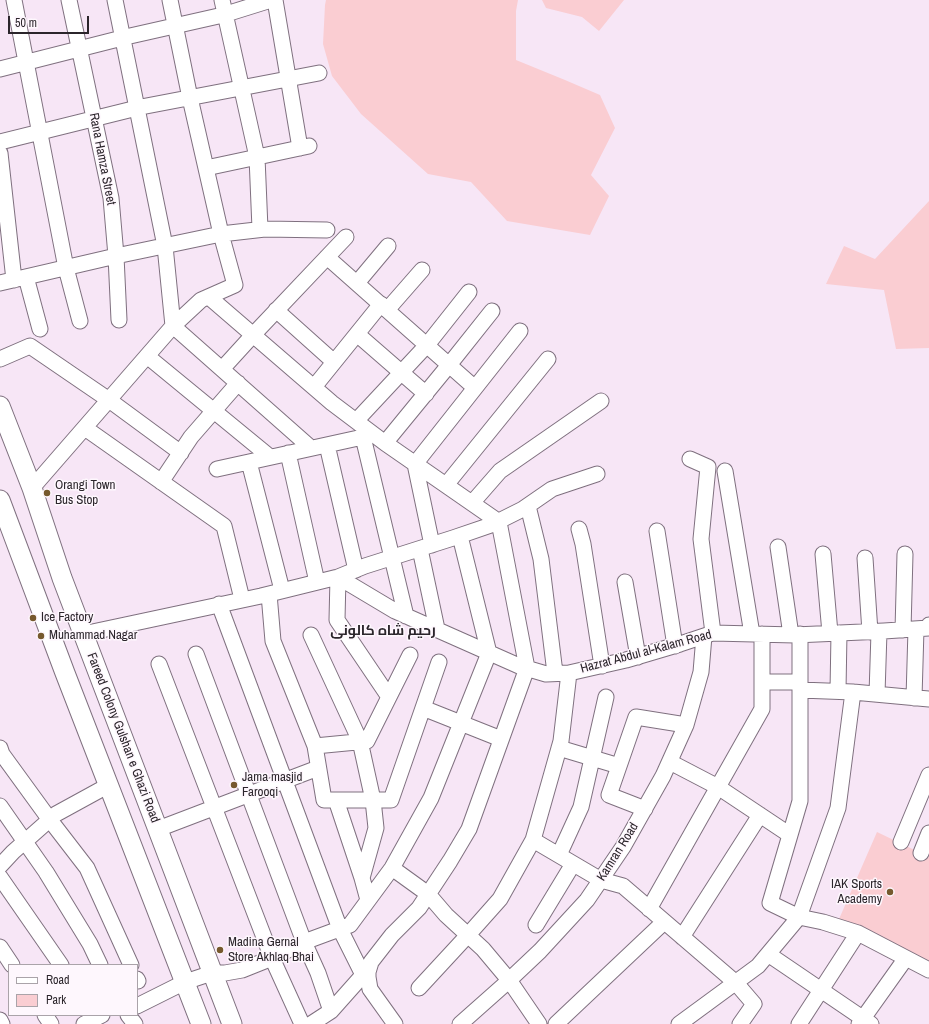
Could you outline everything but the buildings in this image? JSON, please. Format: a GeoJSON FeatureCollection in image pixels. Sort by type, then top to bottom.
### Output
{"type":"FeatureCollection","features":[{"type":"Feature","properties":{"kind":"main road","name":"Fareed Colony Gulshan e Ghazi Road"},"geometry":{"type":"LineString","coordinates":[[0,406],[32,488],[62,578],[232,1024]]}},
{"type":"Feature","properties":{"kind":"main road"},"geometry":{"type":"LineString","coordinates":[[0,500],[201,1024]]}},
{"type":"Feature","properties":{"kind":"main road"},"geometry":{"type":"LineString","coordinates":[[34,590],[62,578]]}},
{"type":"Feature","properties":{"kind":"street"},"geometry":{"type":"LineString","coordinates":[[14,0],[66,268],[80,322]]}},
{"type":"Feature","properties":{"kind":"street","name":"Rana Hamza Street"},"geometry":{"type":"LineString","coordinates":[[69,0],[111,198],[119,320]]}},
{"type":"Feature","properties":{"kind":"street"},"geometry":{"type":"LineString","coordinates":[[115,0],[165,246],[173,326],[311,448]]}},
{"type":"Feature","properties":{"kind":"street"},"geometry":{"type":"LineString","coordinates":[[32,488],[173,326],[201,300],[235,285],[221,234],[190,98],[170,0]]}},
{"type":"Feature","properties":{"kind":"street"},"geometry":{"type":"LineString","coordinates":[[0,69],[175,26],[224,7],[271,0]]}},
{"type":"Feature","properties":{"kind":"street"},"geometry":{"type":"LineString","coordinates":[[206,168],[304,147],[289,79],[275,0]]}},
{"type":"Feature","properties":{"kind":"street"},"geometry":{"type":"LineString","coordinates":[[224,7],[257,157],[260,229]]}},
{"type":"Feature","properties":{"kind":"street"},"geometry":{"type":"LineString","coordinates":[[0,142],[137,108],[319,73]]}},
{"type":"Feature","properties":{"kind":"street"},"geometry":{"type":"LineString","coordinates":[[0,153],[13,280],[40,329]]}},
{"type":"Feature","properties":{"kind":"street"},"geometry":{"type":"LineString","coordinates":[[13,280],[221,234],[266,228],[327,230]]}},
{"type":"Feature","properties":{"kind":"street"},"geometry":{"type":"LineString","coordinates":[[222,369],[346,237]]}},
{"type":"Feature","properties":{"kind":"street"},"geometry":{"type":"LineString","coordinates":[[356,283],[388,246]]}},
{"type":"Feature","properties":{"kind":"street"},"geometry":{"type":"LineString","coordinates":[[327,256],[475,388]]}},
{"type":"Feature","properties":{"kind":"street"},"geometry":{"type":"LineString","coordinates":[[314,387],[357,334],[422,270]]}},
{"type":"Feature","properties":{"kind":"street"},"geometry":{"type":"LineString","coordinates":[[356,421],[426,345],[469,292]]}},
{"type":"Feature","properties":{"kind":"street"},"geometry":{"type":"LineString","coordinates":[[208,297],[332,403],[356,421],[374,438],[415,464],[499,522],[527,668],[468,829],[450,861],[419,908],[392,935],[371,962],[366,976],[331,1011],[311,1024]]}},
{"type":"Feature","properties":{"kind":"street"},"geometry":{"type":"LineString","coordinates":[[276,310],[334,362]]}},
{"type":"Feature","properties":{"kind":"street"},"geometry":{"type":"LineString","coordinates":[[217,469],[311,448],[374,438],[426,394],[492,311]]}},
{"type":"Feature","properties":{"kind":"street"},"geometry":{"type":"LineString","coordinates":[[437,629],[415,464],[520,331]]}},
{"type":"Feature","properties":{"kind":"street"},"geometry":{"type":"LineString","coordinates":[[357,334],[426,394]]}},
{"type":"Feature","properties":{"kind":"street"},"geometry":{"type":"LineString","coordinates":[[0,359],[30,346],[181,453]]}},
{"type":"Feature","properties":{"kind":"street"},"geometry":{"type":"LineString","coordinates":[[147,356],[270,457]]}},
{"type":"Feature","properties":{"kind":"street"},"geometry":{"type":"LineString","coordinates":[[446,485],[548,358]]}},
{"type":"Feature","properties":{"kind":"street"},"geometry":{"type":"LineString","coordinates":[[161,482],[191,437],[238,383]]}},
{"type":"Feature","properties":{"kind":"street"},"geometry":{"type":"LineString","coordinates":[[472,503],[500,471],[601,400]]}},
{"type":"Feature","properties":{"kind":"street"},"geometry":{"type":"LineString","coordinates":[[85,428],[224,526],[242,599]]}},
{"type":"Feature","properties":{"kind":"street"},"geometry":{"type":"LineString","coordinates":[[374,438],[392,558],[406,616]]}},
{"type":"Feature","properties":{"kind":"street"},"geometry":{"type":"LineString","coordinates":[[327,445],[356,570]]}},
{"type":"Feature","properties":{"kind":"street"},"geometry":{"type":"LineString","coordinates":[[288,453],[317,582]]}},
{"type":"Feature","properties":{"kind":"street","name":"Kamran Road"},"geometry":{"type":"LineString","coordinates":[[460,1024],[540,951],[587,900],[623,847],[645,809],[670,762],[686,725],[701,672],[708,635],[701,539],[708,467],[690,459]]}},
{"type":"Feature","properties":{"kind":"street"},"geometry":{"type":"LineString","coordinates":[[249,462],[275,592],[273,641],[315,746],[324,800],[390,800],[439,662]]}},
{"type":"Feature","properties":{"kind":"street"},"geometry":{"type":"LineString","coordinates":[[649,909],[762,709],[762,682],[757,634],[726,471]]}},
{"type":"Feature","properties":{"kind":"street"},"geometry":{"type":"LineString","coordinates":[[84,634],[338,577],[499,522],[528,506],[552,489],[597,474]]}},
{"type":"Feature","properties":{"kind":"street"},"geometry":{"type":"LineString","coordinates":[[419,988],[468,936],[500,899],[533,840],[561,741],[562,673],[541,559],[528,506]]}},
{"type":"Feature","properties":{"kind":"street"},"geometry":{"type":"LineString","coordinates":[[579,529],[583,544],[602,666]]}},
{"type":"Feature","properties":{"kind":"street"},"geometry":{"type":"LineString","coordinates":[[657,530],[675,646]]}},
{"type":"Feature","properties":{"kind":"street"},"geometry":{"type":"LineString","coordinates":[[138,1006],[185,982],[212,973],[225,973],[242,970],[272,958],[304,942],[350,925],[392,868],[431,798],[489,653],[460,536]]}},
{"type":"Feature","properties":{"kind":"street"},"geometry":{"type":"LineString","coordinates":[[778,547],[795,634],[800,686],[800,801],[770,903],[799,917],[823,922],[858,933],[929,970]]}},
{"type":"Feature","properties":{"kind":"street"},"geometry":{"type":"LineString","coordinates":[[823,554],[834,633],[838,691]]}},
{"type":"Feature","properties":{"kind":"street"},"geometry":{"type":"LineString","coordinates":[[904,554],[919,628],[914,698]]}},
{"type":"Feature","properties":{"kind":"street"},"geometry":{"type":"LineString","coordinates":[[865,558],[874,632],[877,694]]}},
{"type":"Feature","properties":{"kind":"street"},"geometry":{"type":"LineString","coordinates":[[338,577],[337,620],[389,697]]}},
{"type":"Feature","properties":{"kind":"street","name":"Hazrat Abdul al-Kalam Road"},"geometry":{"type":"LineString","coordinates":[[338,577],[395,611],[519,666],[546,674],[562,673],[602,666],[638,657],[708,635],[874,632],[919,628]]}},
{"type":"Feature","properties":{"kind":"street"},"geometry":{"type":"LineString","coordinates":[[625,582],[638,657]]}},
{"type":"Feature","properties":{"kind":"street"},"geometry":{"type":"LineString","coordinates":[[219,604],[340,929],[366,976],[370,989],[395,1024]]}},
{"type":"Feature","properties":{"kind":"street"},"geometry":{"type":"LineString","coordinates":[[311,635],[360,741],[373,800],[376,828],[362,878]]}},
{"type":"Feature","properties":{"kind":"street"},"geometry":{"type":"LineString","coordinates":[[196,654],[304,942],[318,973],[331,1011]]}},
{"type":"Feature","properties":{"kind":"street"},"geometry":{"type":"LineString","coordinates":[[315,746],[367,741],[410,656]]}},
{"type":"Feature","properties":{"kind":"street"},"geometry":{"type":"LineString","coordinates":[[159,664],[272,958],[302,1024]]}},
{"type":"Feature","properties":{"kind":"street"},"geometry":{"type":"LineString","coordinates":[[762,682],[838,691],[929,699]]}},
{"type":"Feature","properties":{"kind":"street"},"geometry":{"type":"LineString","coordinates":[[679,1024],[758,966],[799,917],[838,808],[854,692]]}},
{"type":"Feature","properties":{"kind":"street"},"geometry":{"type":"LineString","coordinates":[[559,855],[581,807],[606,697]]}},
{"type":"Feature","properties":{"kind":"street"},"geometry":{"type":"LineString","coordinates":[[423,708],[501,739]]}},
{"type":"Feature","properties":{"kind":"street"},"geometry":{"type":"LineString","coordinates":[[645,809],[609,795],[636,717],[686,725]]}},
{"type":"Feature","properties":{"kind":"street"},"geometry":{"type":"LineString","coordinates":[[0,748],[2,754],[87,868],[130,964]]}},
{"type":"Feature","properties":{"kind":"street"},"geometry":{"type":"LineString","coordinates":[[559,748],[619,766]]}},
{"type":"Feature","properties":{"kind":"street"},"geometry":{"type":"LineString","coordinates":[[670,762],[718,787],[790,835]]}},
{"type":"Feature","properties":{"kind":"street"},"geometry":{"type":"LineString","coordinates":[[158,829],[318,768]]}},
{"type":"Feature","properties":{"kind":"street"},"geometry":{"type":"LineString","coordinates":[[901,842],[929,775]]}},
{"type":"Feature","properties":{"kind":"street"},"geometry":{"type":"LineString","coordinates":[[0,866],[13,852],[56,814],[109,785]]}},
{"type":"Feature","properties":{"kind":"street"},"geometry":{"type":"LineString","coordinates":[[336,800],[368,900]]}},
{"type":"Feature","properties":{"kind":"street"},"geometry":{"type":"LineString","coordinates":[[0,806],[46,872],[90,944],[100,964]]}},
{"type":"Feature","properties":{"kind":"street"},"geometry":{"type":"LineString","coordinates":[[682,937],[760,815]]}},
{"type":"Feature","properties":{"kind":"street"},"geometry":{"type":"LineString","coordinates":[[921,853],[929,833]]}},
{"type":"Feature","properties":{"kind":"street"},"geometry":{"type":"LineString","coordinates":[[533,840],[601,880],[623,886],[736,982],[754,1004],[740,1024]]}},
{"type":"Feature","properties":{"kind":"street"},"geometry":{"type":"LineString","coordinates":[[536,925],[573,864]]}},
{"type":"Feature","properties":{"kind":"street"},"geometry":{"type":"LineString","coordinates":[[392,868],[428,894],[446,915],[483,949],[509,980],[540,1024]]}},
{"type":"Feature","properties":{"kind":"street"},"geometry":{"type":"LineString","coordinates":[[0,877],[60,964]]}},
{"type":"Feature","properties":{"kind":"street"},"geometry":{"type":"LineString","coordinates":[[556,1024],[664,922]]}},
{"type":"Feature","properties":{"kind":"street"},"geometry":{"type":"LineString","coordinates":[[799,1024],[858,933]]}},
{"type":"Feature","properties":{"kind":"street"},"geometry":{"type":"LineString","coordinates":[[0,947],[11,964]]}},
{"type":"Feature","properties":{"kind":"street"},"geometry":{"type":"LineString","coordinates":[[768,954],[822,990],[864,1022],[906,958]]}},
{"type":"Feature","properties":{"kind":"street"},"geometry":{"type":"LineString","coordinates":[[84,1024],[98,1016]]}},
{"type":"Feature","properties":{"kind":"street"},"geometry":{"type":"LineString","coordinates":[[129,1016],[135,1024]]}},
{"type":"Feature","properties":{"kind":"street"},"geometry":{"type":"LineString","coordinates":[[0,1020],[2,1024]]}},
{"type":"Feature","properties":{"kind":"green space"},"geometry":{"type":"Polygon","coordinates":[[[326,0],[518,0],[516,11],[516,60],[600,95],[615,128],[591,175],[609,196],[590,235],[507,221],[471,182],[428,174],[361,114],[332,76],[323,44],[326,0]]]}},
{"type":"Feature","properties":{"kind":"green space"},"geometry":{"type":"Polygon","coordinates":[[[542,0],[624,0],[599,31],[582,17],[546,8],[542,0]]]}},
{"type":"Feature","properties":{"kind":"green space"},"geometry":{"type":"Polygon","coordinates":[[[929,201],[929,348],[896,349],[884,290],[826,284],[844,246],[875,259],[929,201]]]}},
{"type":"Feature","properties":{"kind":"green space","name":"IAK Sports Academy"},"geometry":{"type":"Polygon","coordinates":[[[877,832],[929,857],[929,970],[836,926],[877,832]]]}},
{"type":"Feature","properties":{"kind":"place","name":"Orangi Town Bus Stop"},"geometry":{"type":"Point","coordinates":[47,493]}},
{"type":"Feature","properties":{"kind":"place","name":"Ice Factory"},"geometry":{"type":"Point","coordinates":[33,618]}},
{"type":"Feature","properties":{"kind":"place","name":"Muhammad Nagar"},"geometry":{"type":"Point","coordinates":[41,636]}},
{"type":"Feature","properties":{"kind":"place","name":"Jama masjid Farooqi"},"geometry":{"type":"Point","coordinates":[234,785]}},
{"type":"Feature","properties":{"kind":"place","name":"IAK Sports Academy"},"geometry":{"type":"Point","coordinates":[890,892]}},
{"type":"Feature","properties":{"kind":"place","name":"Madina Gernal Store Akhlaq Bhai"},"geometry":{"type":"Point","coordinates":[220,950]}},
{"type":"Feature","properties":{"kind":"district","name":"رحیم شاہ کالونی"},"geometry":{"type":"Point","coordinates":[383,631]}}]}
